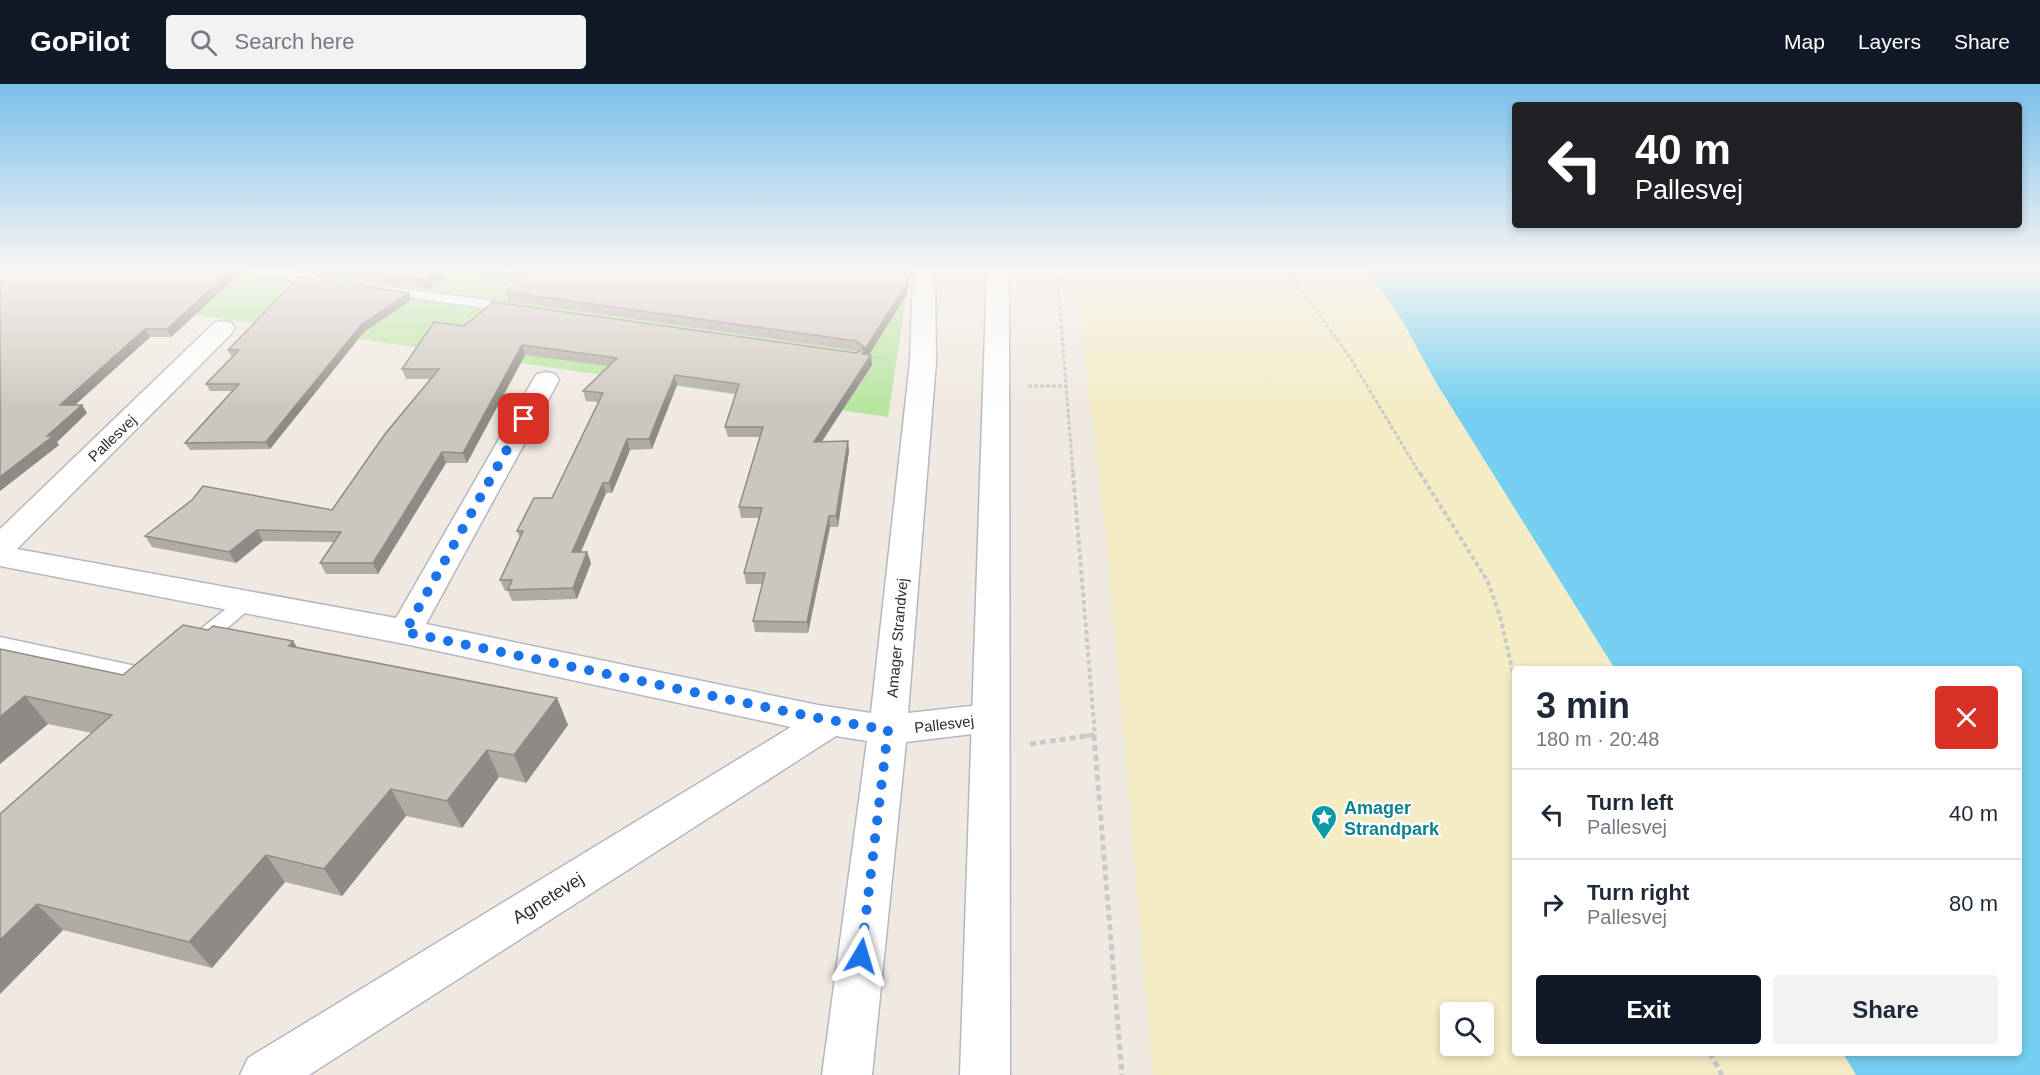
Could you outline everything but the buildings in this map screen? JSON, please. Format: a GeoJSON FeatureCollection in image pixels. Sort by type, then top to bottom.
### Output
{"type":"FeatureCollection","features":[{"type":"Feature","properties":{"kind":"street","name":"Amager Strandvej"},"geometry":{"type":"LineString","coordinates":[[847,1075],[888,730],[923,362],[923,317]]}},
{"type":"Feature","properties":{"kind":"street"},"geometry":{"type":"LineString","coordinates":[[985,1075],[997,317]]}},
{"type":"Feature","properties":{"kind":"street","name":"Pallesvej"},"geometry":{"type":"LineString","coordinates":[[0,547],[224,328]]}},
{"type":"Feature","properties":{"kind":"street"},"geometry":{"type":"LineString","coordinates":[[405,632],[546,380]]}},
{"type":"Feature","properties":{"kind":"street","name":"Pallesvej"},"geometry":{"type":"LineString","coordinates":[[0,556],[405,632],[888,730],[989,718]]}},
{"type":"Feature","properties":{"kind":"street","name":"Agnetevej"},"geometry":{"type":"LineString","coordinates":[[265,1075],[832,720]]}},
{"type":"Feature","properties":{"kind":"lane"},"geometry":{"type":"LineString","coordinates":[[182,655],[245,603]]}},
{"type":"Feature","properties":{"kind":"lane"},"geometry":{"type":"LineString","coordinates":[[0,644],[154,677],[164,670]]}},
{"type":"Feature","properties":{"kind":"path"},"geometry":{"type":"LineString","coordinates":[[1061,317],[1122,1075]]}},
{"type":"Feature","properties":{"kind":"path"},"geometry":{"type":"LineString","coordinates":[[1323,317],[1400,436],[1440,508],[1460,536],[1493,592],[1512,667]]}},
{"type":"Feature","properties":{"kind":"path"},"geometry":{"type":"LineString","coordinates":[[1712,1056],[1722,1075]]}},
{"type":"Feature","properties":{"kind":"green space"},"geometry":{"type":"Polygon","coordinates":[[[212,317],[903,317],[888,417],[212,317]]]}},
{"type":"Feature","properties":{"kind":"sand","name":"Amager Strandpark"},"geometry":{"type":"Polygon","coordinates":[[[1080,317],[1400,317],[1437,384],[1613,666],[1512,666],[1512,1056],[1845,1056],[1856,1075],[1153,1075],[1107,545],[1080,317]]]}},
{"type":"Feature","properties":{"kind":"water"},"geometry":{"type":"Polygon","coordinates":[[[1400,317],[2040,317],[2040,1075],[1856,1075],[1845,1056],[2022,1056],[2022,666],[1613,666],[1437,384],[1400,317]]]}},
{"type":"Feature","properties":{"kind":"place","name":"Amager Strandpark"},"geometry":{"type":"Point","coordinates":[1324,841]}},
{"type":"Feature","properties":{"kind":"route"},"geometry":{"type":"LineString","coordinates":[[524,419],[405,632],[818,718],[888,730],[861,956]]}}]}
